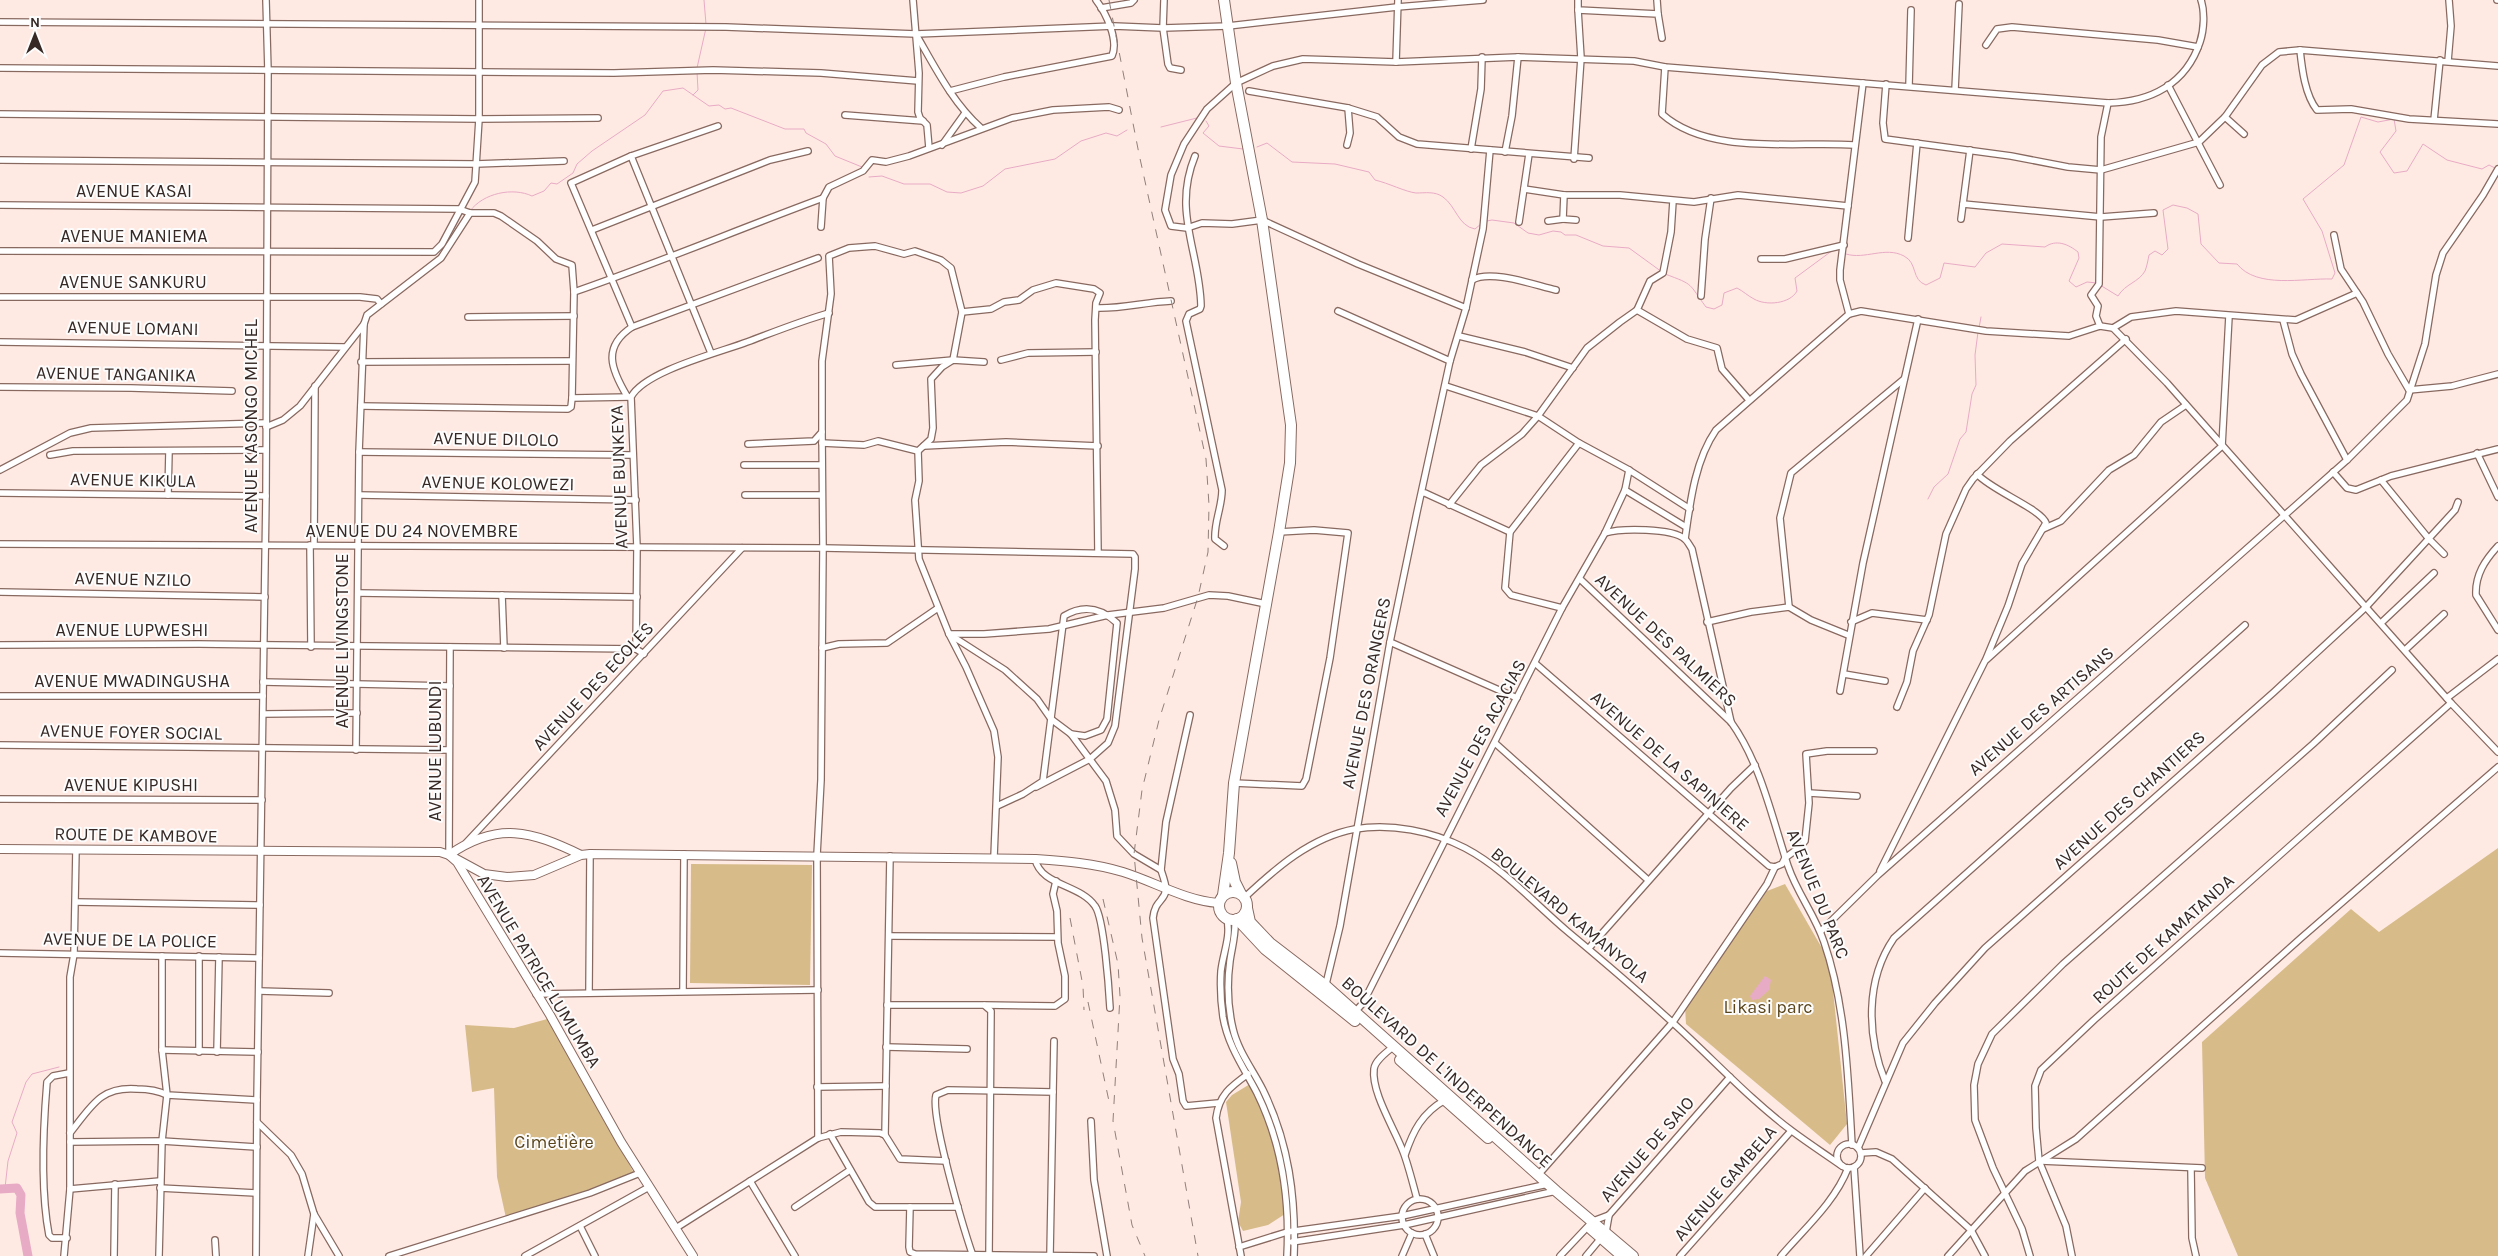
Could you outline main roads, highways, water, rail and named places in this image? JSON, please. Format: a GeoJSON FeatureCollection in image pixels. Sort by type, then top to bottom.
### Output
{"type":"FeatureCollection","features":[{"type":"Feature","properties":{"kind":"highway"},"geometry":{"type":"LineString","coordinates":[[1224,0],[1236,83],[1262,220],[1292,425],[1290,463],[1279,532],[1234,783],[1229,853],[1220,913],[1233,919],[1242,916],[1247,908],[1243,896],[1234,882],[1229,853]]}},
{"type":"Feature","properties":{"kind":"highway"},"geometry":{"type":"LineString","coordinates":[[1221,899],[1232,892],[1243,896]]}},
{"type":"Feature","properties":{"kind":"highway","name":"BOULEVARD DE L'INDERPENDANCE"},"geometry":{"type":"LineString","coordinates":[[1247,908],[1248,917],[1253,926],[1270,943],[1539,1174],[1549,1188]]}},
{"type":"Feature","properties":{"kind":"highway","name":"BOULEVARD DE L'INDERPENDANCE"},"geometry":{"type":"LineString","coordinates":[[1233,919],[1265,949],[1324,990]]}},
{"type":"Feature","properties":{"kind":"highway","name":"BOULEVARD DE L'INDERPENDANCE"},"geometry":{"type":"LineString","coordinates":[[1391,1048],[1445,1100],[1604,1235],[1633,1256]]}},
{"type":"Feature","properties":{"kind":"highway","name":"BOULEVARD DE L'INDERPENDANCE"},"geometry":{"type":"LineString","coordinates":[[1604,1235],[1622,1256]]}},
{"type":"Feature","properties":{"kind":"waterway"},"geometry":{"type":"LineString","coordinates":[[704,0],[706,24]]}},
{"type":"Feature","properties":{"kind":"waterway"},"geometry":{"type":"LineString","coordinates":[[697,68],[706,28]]}},
{"type":"Feature","properties":{"kind":"waterway"},"geometry":{"type":"LineString","coordinates":[[693,95],[698,90],[697,72]]}},
{"type":"Feature","properties":{"kind":"waterway"},"geometry":{"type":"LineString","coordinates":[[470,211],[482,200],[499,193],[516,192],[532,196],[544,191],[551,183],[557,184],[573,173],[577,164],[592,151],[645,115],[663,91],[683,88],[709,106],[719,105],[725,109],[731,108],[785,129],[804,129],[806,133],[826,144],[835,156],[862,167]]}},
{"type":"Feature","properties":{"kind":"waterway"},"geometry":{"type":"LineString","coordinates":[[2100,285],[2118,296],[2142,275],[2146,269],[2149,255],[2155,251],[2162,255],[2168,249],[2163,210],[2173,205],[2187,208],[2198,214],[2201,244],[2219,263],[2237,264],[2246,272],[2256,277],[2268,279],[2332,279],[2335,273],[2322,231],[2303,199],[2344,165],[2361,117],[2378,122],[2394,119],[2396,131],[2380,152],[2394,173],[2407,171],[2423,144],[2447,160],[2482,169],[2489,165],[2495,168]]}},
{"type":"Feature","properties":{"kind":"waterway"},"geometry":{"type":"LineString","coordinates":[[1161,127],[1197,118]]}},
{"type":"Feature","properties":{"kind":"waterway"},"geometry":{"type":"LineString","coordinates":[[1206,121],[1209,126],[1203,133],[1219,146],[1243,149]]}},
{"type":"Feature","properties":{"kind":"waterway"},"geometry":{"type":"LineString","coordinates":[[869,177],[882,176],[904,184],[930,184],[947,192],[961,193],[983,186],[1005,169],[1055,159],[1081,141],[1106,133],[1117,136],[1127,130]]}},
{"type":"Feature","properties":{"kind":"waterway"},"geometry":{"type":"LineString","coordinates":[[1257,147],[1267,143],[1292,162],[1335,164],[1369,172],[1375,180],[1407,191],[1437,194],[1451,205],[1461,220],[1469,227],[1475,229],[1481,224]]}},
{"type":"Feature","properties":{"kind":"waterway"},"geometry":{"type":"LineString","coordinates":[[1487,221],[1514,223],[1528,233],[1539,235],[1553,231],[1561,232],[1565,235],[1576,235],[1603,246],[1629,248],[1662,272]]}},
{"type":"Feature","properties":{"kind":"waterway"},"geometry":{"type":"LineString","coordinates":[[1846,254],[1897,253],[1908,259],[1918,279],[1926,285],[1940,278],[1944,263],[1975,267],[1986,253],[2002,244],[2045,247],[2058,243],[2078,252],[2079,258],[2069,281],[2076,287],[2087,282],[2097,283]]}},
{"type":"Feature","properties":{"kind":"waterway"},"geometry":{"type":"LineString","coordinates":[[1665,274],[1682,280],[1690,286],[1706,307],[1714,309],[1722,305],[1724,293],[1737,288],[1752,298],[1765,303],[1771,303],[1789,299],[1794,295],[1797,291],[1795,278],[1833,250]]}},
{"type":"Feature","properties":{"kind":"waterway"},"geometry":{"type":"LineString","coordinates":[[1979,328],[1981,317]]}},
{"type":"Feature","properties":{"kind":"waterway"},"geometry":{"type":"LineString","coordinates":[[1928,499],[1934,487],[1948,474],[1960,439],[1966,432],[1972,394],[1976,385],[1975,355],[1978,332]]}},
{"type":"Feature","properties":{"kind":"waterway"},"geometry":{"type":"LineString","coordinates":[[5,1188],[8,1161],[17,1133],[12,1122],[26,1082],[32,1074],[59,1067]]}},
{"type":"Feature","properties":{"kind":"waterway"},"geometry":{"type":"LineString","coordinates":[[0,1189],[17,1188],[21,1195],[20,1213],[28,1256]]}},
{"type":"Feature","properties":{"kind":"railway"},"geometry":{"type":"LineString","coordinates":[[1109,0],[1139,154],[1206,459],[1209,505],[1208,552],[1198,597],[1159,720],[1142,790],[1134,854],[1142,938],[1198,1256]]}},
{"type":"Feature","properties":{"kind":"railway"},"geometry":{"type":"LineString","coordinates":[[1103,899],[1118,964],[1120,996],[1113,1121],[1132,1225],[1145,1256]]}},
{"type":"Feature","properties":{"kind":"railway"},"geometry":{"type":"LineString","coordinates":[[1070,918],[1083,986],[1084,1010]]}},
{"type":"Feature","properties":{"kind":"railway"},"geometry":{"type":"LineString","coordinates":[[1088,1002],[1110,1106]]}},
{"type":"Feature","properties":{"kind":"park label","name":"Likasi parc"},"geometry":{"type":"Point","coordinates":[1768,1007]}},
{"type":"Feature","properties":{"kind":"park label","name":"Cimetière"},"geometry":{"type":"Point","coordinates":[554,1142]}}]}
